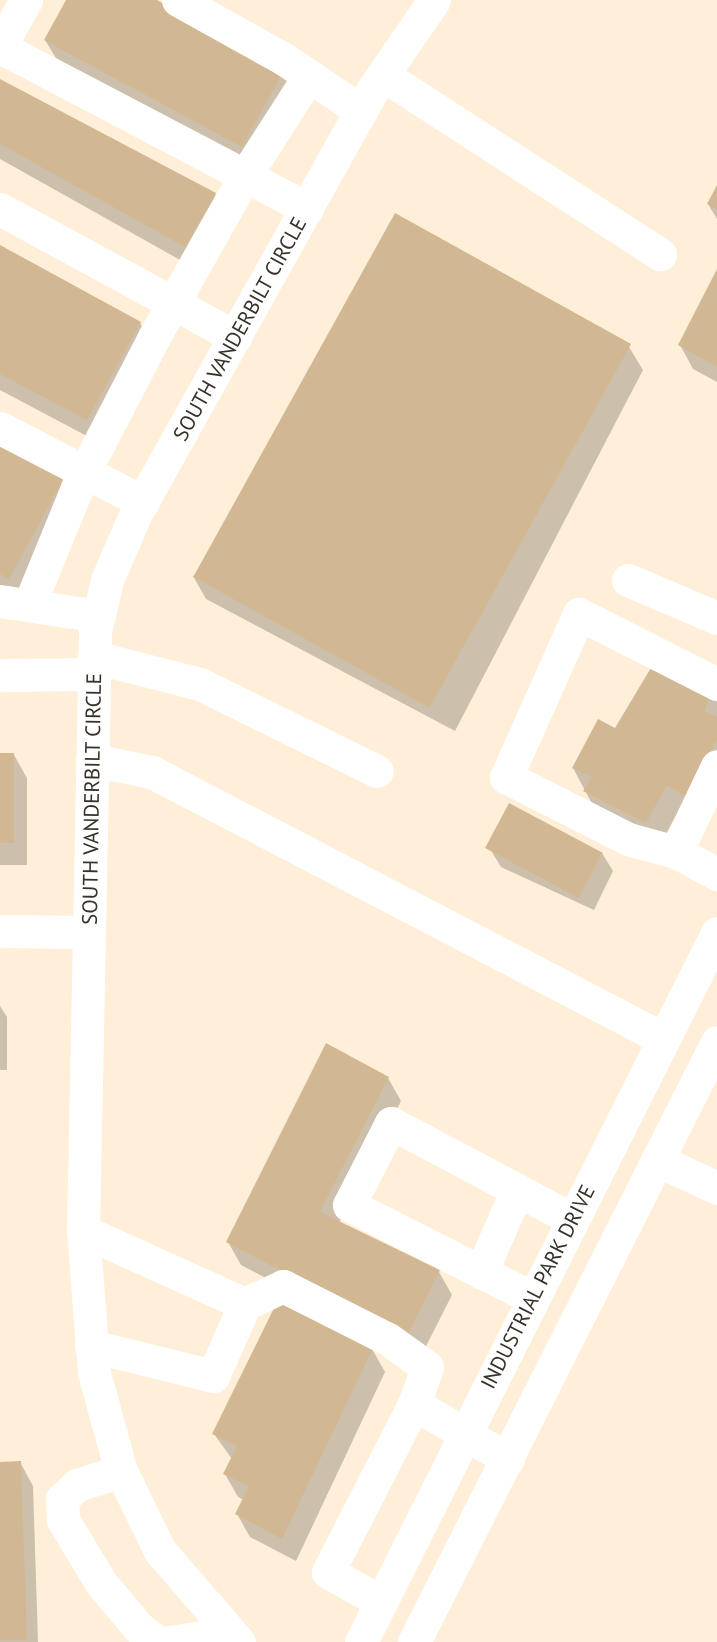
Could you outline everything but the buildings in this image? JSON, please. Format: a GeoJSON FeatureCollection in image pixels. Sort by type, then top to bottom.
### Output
{"type":"FeatureCollection","features":[{"type":"Feature","properties":{"kind":"street"},"geometry":{"type":"LineString","coordinates":[[26,0],[0,46],[307,208]]}},
{"type":"Feature","properties":{"kind":"street"},"geometry":{"type":"LineString","coordinates":[[178,0],[309,76],[361,111]]}},
{"type":"Feature","properties":{"kind":"street","name":"SOUTH VANDERBILT CIRCLE"},"geometry":{"type":"LineString","coordinates":[[234,1637],[160,1551],[121,1471],[105,1424],[91,1346],[83,1232],[94,666],[99,616],[108,580],[143,502],[361,111],[434,0]]}},
{"type":"Feature","properties":{"kind":"street"},"geometry":{"type":"LineString","coordinates":[[383,75],[660,254]]}},
{"type":"Feature","properties":{"kind":"street"},"geometry":{"type":"LineString","coordinates":[[99,616],[14,603],[154,337],[176,303],[246,174],[309,76]]}},
{"type":"Feature","properties":{"kind":"street"},"geometry":{"type":"LineString","coordinates":[[0,209],[236,337]]}},
{"type":"Feature","properties":{"kind":"street"},"geometry":{"type":"LineString","coordinates":[[0,428],[86,470],[143,502]]}},
{"type":"Feature","properties":{"kind":"street"},"geometry":{"type":"LineString","coordinates":[[628,580],[717,618]]}},
{"type":"Feature","properties":{"kind":"street"},"geometry":{"type":"LineString","coordinates":[[717,684],[579,614],[506,777],[628,839],[676,852],[717,874]]}},
{"type":"Feature","properties":{"kind":"street"},"geometry":{"type":"LineString","coordinates":[[0,675],[94,666],[200,684],[377,771]]}},
{"type":"Feature","properties":{"kind":"street"},"geometry":{"type":"LineString","coordinates":[[92,760],[152,772],[662,1038]]}},
{"type":"Feature","properties":{"kind":"street"},"geometry":{"type":"LineString","coordinates":[[676,852],[717,766]]}},
{"type":"Feature","properties":{"kind":"street"},"geometry":{"type":"LineString","coordinates":[[0,931],[89,932]]}},
{"type":"Feature","properties":{"kind":"street","name":"INDUSTRIAL PARK DRIVE"},"geometry":{"type":"LineString","coordinates":[[361,1642],[662,1038],[717,933]]}},
{"type":"Feature","properties":{"kind":"street"},"geometry":{"type":"LineString","coordinates":[[414,1642],[717,1042]]}},
{"type":"Feature","properties":{"kind":"street"},"geometry":{"type":"LineString","coordinates":[[533,1298],[349,1205],[391,1123],[572,1219]]}},
{"type":"Feature","properties":{"kind":"street"},"geometry":{"type":"LineString","coordinates":[[657,1160],[717,1188]]}},
{"type":"Feature","properties":{"kind":"street"},"geometry":{"type":"LineString","coordinates":[[481,1272],[517,1190]]}},
{"type":"Feature","properties":{"kind":"street"},"geometry":{"type":"LineString","coordinates":[[83,1232],[245,1304]]}},
{"type":"Feature","properties":{"kind":"street"},"geometry":{"type":"LineString","coordinates":[[91,1346],[213,1376],[245,1304],[283,1286],[388,1339],[427,1367],[414,1404],[328,1572],[381,1602]]}},
{"type":"Feature","properties":{"kind":"street"},"geometry":{"type":"LineString","coordinates":[[414,1404],[466,1432],[508,1459]]}},
{"type":"Feature","properties":{"kind":"street"},"geometry":{"type":"LineString","coordinates":[[121,1471],[77,1485],[62,1499],[63,1520],[101,1584],[139,1629],[157,1642]]}},
{"type":"Feature","properties":{"kind":"street"},"geometry":{"type":"LineString","coordinates":[[170,1642],[234,1637]]}}]}
